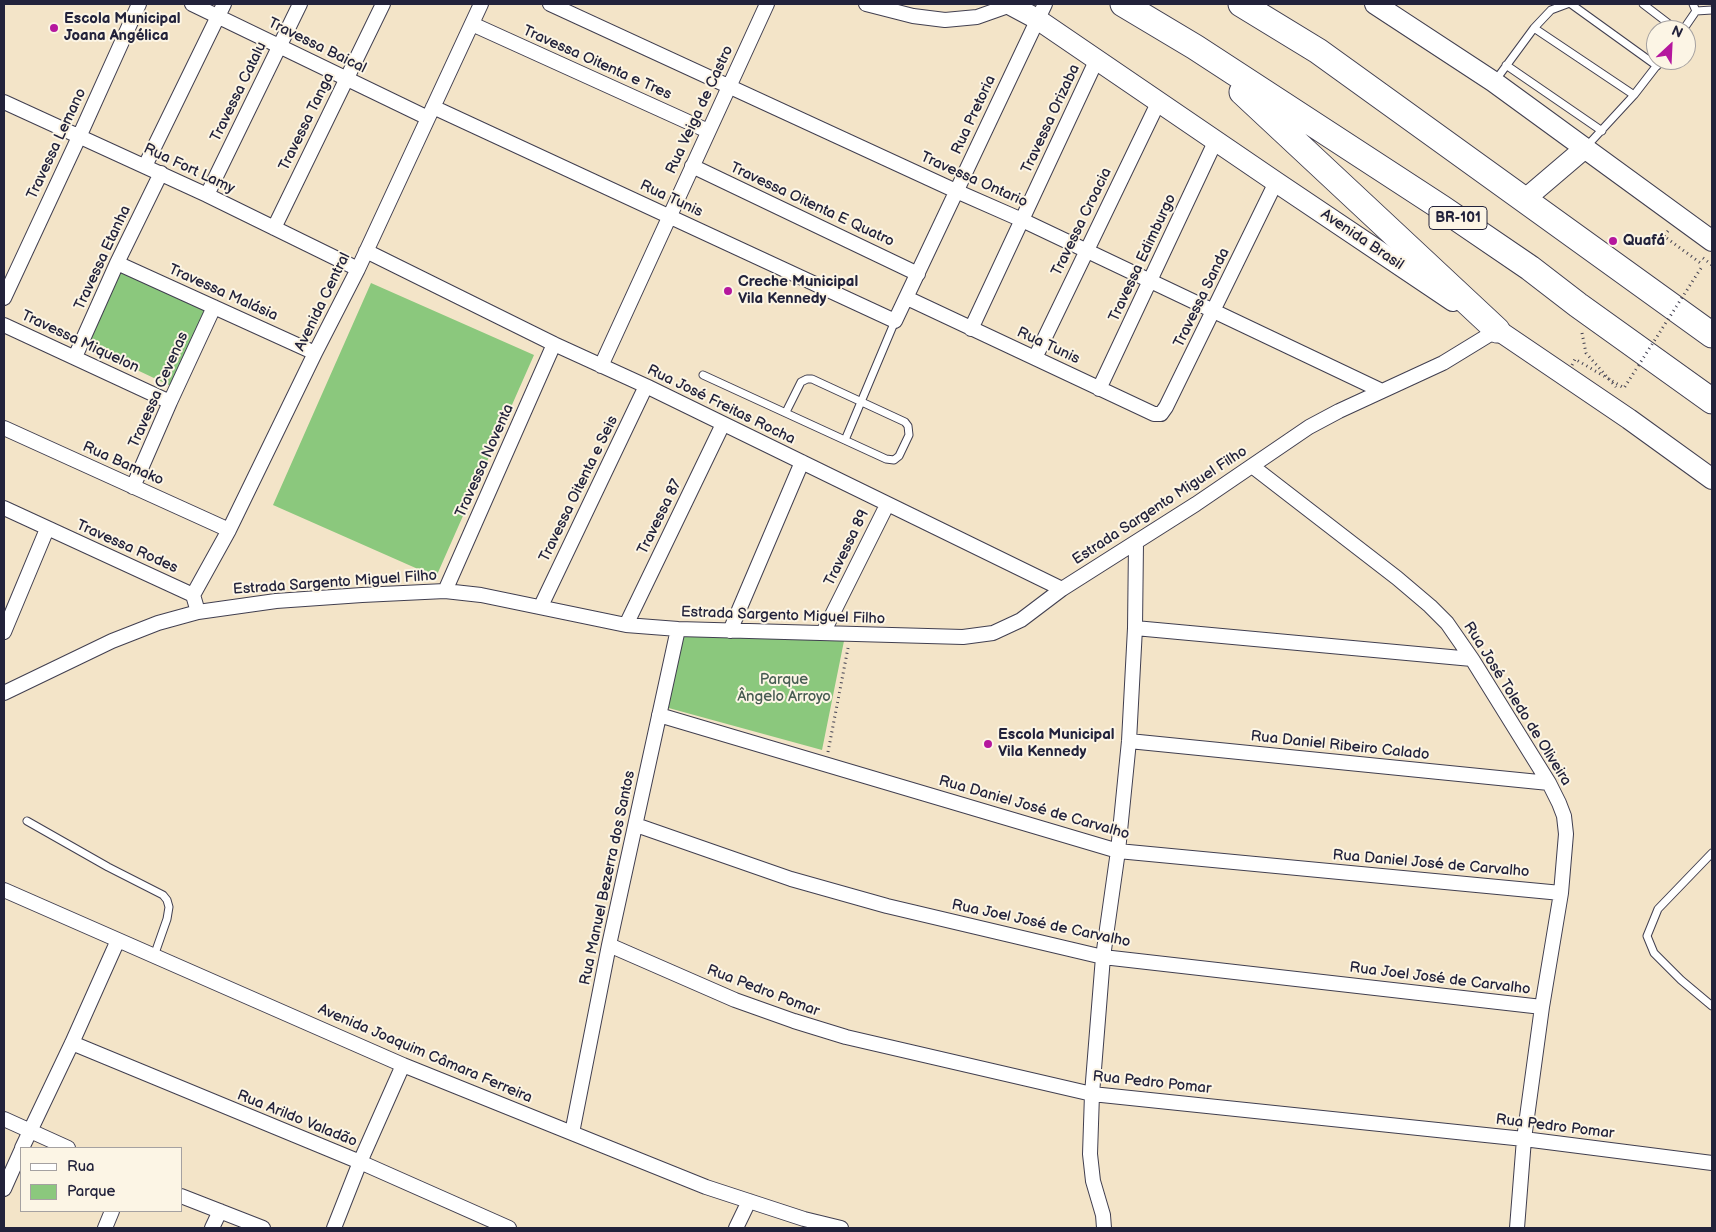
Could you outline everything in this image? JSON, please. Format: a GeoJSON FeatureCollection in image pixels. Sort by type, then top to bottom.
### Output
{"type":"FeatureCollection","features":[{"type":"Feature","properties":{"kind":"highway","name":"BR-101"},"geometry":{"type":"LineString","coordinates":[[1123,4],[1195,47],[1442,208],[1530,268],[1578,305],[1712,400]]}},
{"type":"Feature","properties":{"kind":"highway"},"geometry":{"type":"LineString","coordinates":[[1241,4],[1318,51],[1712,335]]}},
{"type":"Feature","properties":{"kind":"highway"},"geometry":{"type":"LineString","coordinates":[[1195,47],[1497,330]]}},
{"type":"Feature","properties":{"kind":"street","name":"Travessa Lemano"},"geometry":{"type":"LineString","coordinates":[[4,298],[80,137],[139,4]]}},
{"type":"Feature","properties":{"kind":"street","name":"Travessa Baical"},"geometry":{"type":"LineString","coordinates":[[192,4],[221,10],[280,46],[346,79],[430,113]]}},
{"type":"Feature","properties":{"kind":"street","name":"Travessa Catalu"},"geometry":{"type":"LineString","coordinates":[[207,195],[300,4]]}},
{"type":"Feature","properties":{"kind":"street","name":"Travessa Tanga"},"geometry":{"type":"LineString","coordinates":[[274,228],[383,4]]}},
{"type":"Feature","properties":{"kind":"street","name":"Avenida Central"},"geometry":{"type":"LineString","coordinates":[[193,595],[229,530],[358,269],[481,4]]}},
{"type":"Feature","properties":{"kind":"street","name":"Travessa Ontario"},"geometry":{"type":"LineString","coordinates":[[550,4],[1022,220],[1382,392]]}},
{"type":"Feature","properties":{"kind":"street","name":"Rua Veiga de Castro"},"geometry":{"type":"LineString","coordinates":[[601,366],[767,4]]}},
{"type":"Feature","properties":{"kind":"street"},"geometry":{"type":"LineString","coordinates":[[866,4],[913,16],[945,20],[977,17],[1010,4]]}},
{"type":"Feature","properties":{"kind":"street","name":"Avenida Brasil"},"geometry":{"type":"LineString","coordinates":[[1010,4],[1041,11],[1097,59],[1276,182],[1629,419],[1712,479]]}},
{"type":"Feature","properties":{"kind":"street"},"geometry":{"type":"LineString","coordinates":[[1375,4],[1494,82],[1706,240]]}},
{"type":"Feature","properties":{"kind":"street"},"geometry":{"type":"LineString","coordinates":[[145,166],[221,10]]}},
{"type":"Feature","properties":{"kind":"street","name":"Rua Pretoria"},"geometry":{"type":"LineString","coordinates":[[895,322],[1041,11]]}},
{"type":"Feature","properties":{"kind":"street","name":"Travessa Oitenta e Tres"},"geometry":{"type":"LineString","coordinates":[[472,24],[708,132]]}},
{"type":"Feature","properties":{"kind":"street","name":"Travessa Orizaba"},"geometry":{"type":"LineString","coordinates":[[971,329],[1097,59]]}},
{"type":"Feature","properties":{"kind":"street","name":"Travessa Croacia"},"geometry":{"type":"LineString","coordinates":[[1035,358],[1159,101]]}},
{"type":"Feature","properties":{"kind":"street","name":"Rua Fort Lamy"},"geometry":{"type":"LineString","coordinates":[[4,102],[161,173],[358,269]]}},
{"type":"Feature","properties":{"kind":"street","name":"Rua Tunis"},"geometry":{"type":"LineString","coordinates":[[430,113],[669,216],[895,322]]}},
{"type":"Feature","properties":{"kind":"street","name":"Travessa Edimburgo"},"geometry":{"type":"LineString","coordinates":[[1100,389],[1216,140]]}},
{"type":"Feature","properties":{"kind":"street"},"geometry":{"type":"LineString","coordinates":[[1524,200],[1585,148]]}},
{"type":"Feature","properties":{"kind":"street","name":"Travessa Oitenta E Quatro"},"geometry":{"type":"LineString","coordinates":[[692,166],[918,274]]}},
{"type":"Feature","properties":{"kind":"street","name":"Travessa Etanha"},"geometry":{"type":"LineString","coordinates":[[75,356],[117,262],[161,173]]}},
{"type":"Feature","properties":{"kind":"street","name":"Travessa Sanda"},"geometry":{"type":"LineString","coordinates":[[1148,412],[1158,415],[1166,407],[1276,182]]}},
{"type":"Feature","properties":{"kind":"street","name":"Rua José Freitas Rocha"},"geometry":{"type":"LineString","coordinates":[[366,251],[554,344],[646,386],[1062,589]]}},
{"type":"Feature","properties":{"kind":"street","name":"Travessa Malásia"},"geometry":{"type":"LineString","coordinates":[[117,262],[315,353]]}},
{"type":"Feature","properties":{"kind":"street","name":"Rua Tunis"},"geometry":{"type":"LineString","coordinates":[[907,298],[1148,412]]}},
{"type":"Feature","properties":{"kind":"street","name":"Travessa Cevenas"},"geometry":{"type":"LineString","coordinates":[[133,487],[214,307]]}},
{"type":"Feature","properties":{"kind":"street","name":"Travessa Miquelon"},"geometry":{"type":"LineString","coordinates":[[4,325],[75,356],[170,402]]}},
{"type":"Feature","properties":{"kind":"street","name":"Estrada Sargento Miguel Filho"},"geometry":{"type":"LineString","coordinates":[[4,693],[112,641],[158,623],[198,612],[276,601],[446,591],[541,606],[626,625],[678,629],[963,637],[993,633],[1020,620],[1062,589],[1136,543],[1309,427],[1443,363],[1497,330]]}},
{"type":"Feature","properties":{"kind":"street","name":"Travessa Noventa"},"geometry":{"type":"LineString","coordinates":[[446,591],[554,344]]}},
{"type":"Feature","properties":{"kind":"street","name":"Travessa Oitenta e Seis"},"geometry":{"type":"LineString","coordinates":[[541,606],[646,386]]}},
{"type":"Feature","properties":{"kind":"street","name":"Travessa 87"},"geometry":{"type":"LineString","coordinates":[[626,625],[723,424]]}},
{"type":"Feature","properties":{"kind":"street","name":"Rua Bamako"},"geometry":{"type":"LineString","coordinates":[[4,428],[229,530]]}},
{"type":"Feature","properties":{"kind":"street"},"geometry":{"type":"LineString","coordinates":[[730,630],[802,462]]}},
{"type":"Feature","properties":{"kind":"street","name":"Rua José Toledo de Oliveira"},"geometry":{"type":"LineString","coordinates":[[1252,466],[1390,572],[1447,623],[1472,659],[1549,783],[1564,816],[1566,834],[1561,893],[1542,1007],[1524,1139],[1517,1228]]}},
{"type":"Feature","properties":{"kind":"street","name":"Travessa 89"},"geometry":{"type":"LineString","coordinates":[[823,633],[887,505]]}},
{"type":"Feature","properties":{"kind":"street","name":"Travessa Rodes"},"geometry":{"type":"LineString","coordinates":[[4,508],[193,595]]}},
{"type":"Feature","properties":{"kind":"street"},"geometry":{"type":"LineString","coordinates":[[4,632],[47,529]]}},
{"type":"Feature","properties":{"kind":"street"},"geometry":{"type":"LineString","coordinates":[[1104,1228],[1103,1215],[1093,1181],[1090,1154],[1092,1094],[1103,957],[1118,851],[1129,741],[1135,628],[1136,543]]}},
{"type":"Feature","properties":{"kind":"street"},"geometry":{"type":"LineString","coordinates":[[193,595],[198,612]]}},
{"type":"Feature","properties":{"kind":"street"},"geometry":{"type":"LineString","coordinates":[[1135,628],[1472,659]]}},
{"type":"Feature","properties":{"kind":"street","name":"Rua Manuel Bezerra dos Santos"},"geometry":{"type":"LineString","coordinates":[[572,1133],[595,1024],[609,945],[678,629]]}},
{"type":"Feature","properties":{"kind":"street","name":"Rua Daniel José de Carvalho"},"geometry":{"type":"LineString","coordinates":[[659,715],[1118,851],[1561,893]]}},
{"type":"Feature","properties":{"kind":"street","name":"Rua Daniel Ribeiro Calado"},"geometry":{"type":"LineString","coordinates":[[1129,741],[1549,783]]}},
{"type":"Feature","properties":{"kind":"street","name":"Rua Joel José de Carvalho"},"geometry":{"type":"LineString","coordinates":[[636,825],[791,879],[887,906],[1103,957],[1542,1007]]}},
{"type":"Feature","properties":{"kind":"street","name":"Avenida Joaquim Câmara Ferreira"},"geometry":{"type":"LineString","coordinates":[[4,890],[403,1065],[706,1187],[804,1219],[841,1228]]}},
{"type":"Feature","properties":{"kind":"street"},"geometry":{"type":"LineString","coordinates":[[23,1147],[118,940]]}},
{"type":"Feature","properties":{"kind":"street","name":"Rua Pedro Pomar"},"geometry":{"type":"LineString","coordinates":[[609,945],[735,1000],[846,1038],[1092,1094],[1524,1139],[1712,1163]]}},
{"type":"Feature","properties":{"kind":"street","name":"Rua Arildo Valadão"},"geometry":{"type":"LineString","coordinates":[[72,1043],[360,1162],[509,1228]]}},
{"type":"Feature","properties":{"kind":"street"},"geometry":{"type":"LineString","coordinates":[[334,1228],[360,1162],[403,1065]]}},
{"type":"Feature","properties":{"kind":"street"},"geometry":{"type":"LineString","coordinates":[[4,1120],[66,1147]]}},
{"type":"Feature","properties":{"kind":"street"},"geometry":{"type":"LineString","coordinates":[[4,1189],[20,1153]]}},
{"type":"Feature","properties":{"kind":"street"},"geometry":{"type":"LineString","coordinates":[[182,1196],[263,1228]]}},
{"type":"Feature","properties":{"kind":"street"},"geometry":{"type":"LineString","coordinates":[[736,1228],[750,1201]]}},
{"type":"Feature","properties":{"kind":"street"},"geometry":{"type":"LineString","coordinates":[[212,1228],[220,1211]]}},
{"type":"Feature","properties":{"kind":"street"},"geometry":{"type":"LineString","coordinates":[[105,1228],[112,1212]]}},
{"type":"Feature","properties":{"kind":"lane"},"geometry":{"type":"LineString","coordinates":[[1494,82],[1534,28],[1551,10],[1566,4]]}},
{"type":"Feature","properties":{"kind":"lane"},"geometry":{"type":"LineString","coordinates":[[1571,4],[1646,54]]}},
{"type":"Feature","properties":{"kind":"lane"},"geometry":{"type":"LineString","coordinates":[[1643,4],[1664,20]]}},
{"type":"Feature","properties":{"kind":"lane"},"geometry":{"type":"LineString","coordinates":[[1688,20],[1694,7],[1712,10]]}},
{"type":"Feature","properties":{"kind":"lane"},"geometry":{"type":"LineString","coordinates":[[1534,28],[1634,95]]}},
{"type":"Feature","properties":{"kind":"lane"},"geometry":{"type":"LineString","coordinates":[[1506,65],[1602,131]]}},
{"type":"Feature","properties":{"kind":"lane"},"geometry":{"type":"LineString","coordinates":[[1585,148],[1634,95],[1654,70]]}},
{"type":"Feature","properties":{"kind":"lane"},"geometry":{"type":"LineString","coordinates":[[845,440],[895,322]]}},
{"type":"Feature","properties":{"kind":"lane"},"geometry":{"type":"LineString","coordinates":[[703,375],[886,459],[894,460],[899,456],[909,434],[908,426],[905,422],[816,381],[807,379],[801,382],[786,412]]}},
{"type":"Feature","properties":{"kind":"lane"},"geometry":{"type":"LineString","coordinates":[[27,821],[108,867],[163,895],[169,907],[167,919],[154,956]]}},
{"type":"Feature","properties":{"kind":"lane"},"geometry":{"type":"LineString","coordinates":[[1712,853],[1658,909],[1647,936],[1654,953],[1681,980],[1712,1006]]}},
{"type":"Feature","properties":{"kind":"path"},"geometry":{"type":"LineString","coordinates":[[1572,365],[1575,359],[1624,388],[1703,266],[1664,236],[1667,231],[1675,236]]}},
{"type":"Feature","properties":{"kind":"path"},"geometry":{"type":"LineString","coordinates":[[1706,240],[1712,265]]}},
{"type":"Feature","properties":{"kind":"path"},"geometry":{"type":"LineString","coordinates":[[1578,305],[1586,354],[1622,394]]}},
{"type":"Feature","properties":{"kind":"path"},"geometry":{"type":"LineString","coordinates":[[825,765],[850,634]]}},
{"type":"Feature","properties":{"kind":"green space"},"geometry":{"type":"Polygon","coordinates":[[[121,270],[208,307],[173,387],[86,346],[121,270]]]}},
{"type":"Feature","properties":{"kind":"green space"},"geometry":{"type":"Polygon","coordinates":[[[371,283],[534,355],[436,577],[273,505],[371,283]]]}},
{"type":"Feature","properties":{"kind":"green space","name":"Parque Ângelo Arroyo"},"geometry":{"type":"Polygon","coordinates":[[[684,635],[844,641],[822,750],[665,707],[684,635]]]}},
{"type":"Feature","properties":{"kind":"place","name":"Escola Municipal Joana Angélica"},"geometry":{"type":"Point","coordinates":[54,28]}},
{"type":"Feature","properties":{"kind":"place","name":"Quafá"},"geometry":{"type":"Point","coordinates":[1613,241]}},
{"type":"Feature","properties":{"kind":"place","name":"Creche Municipal Vila Kennedy"},"geometry":{"type":"Point","coordinates":[728,291]}},
{"type":"Feature","properties":{"kind":"place","name":"Escola Municipal Vila Kennedy"},"geometry":{"type":"Point","coordinates":[988,744]}}]}
